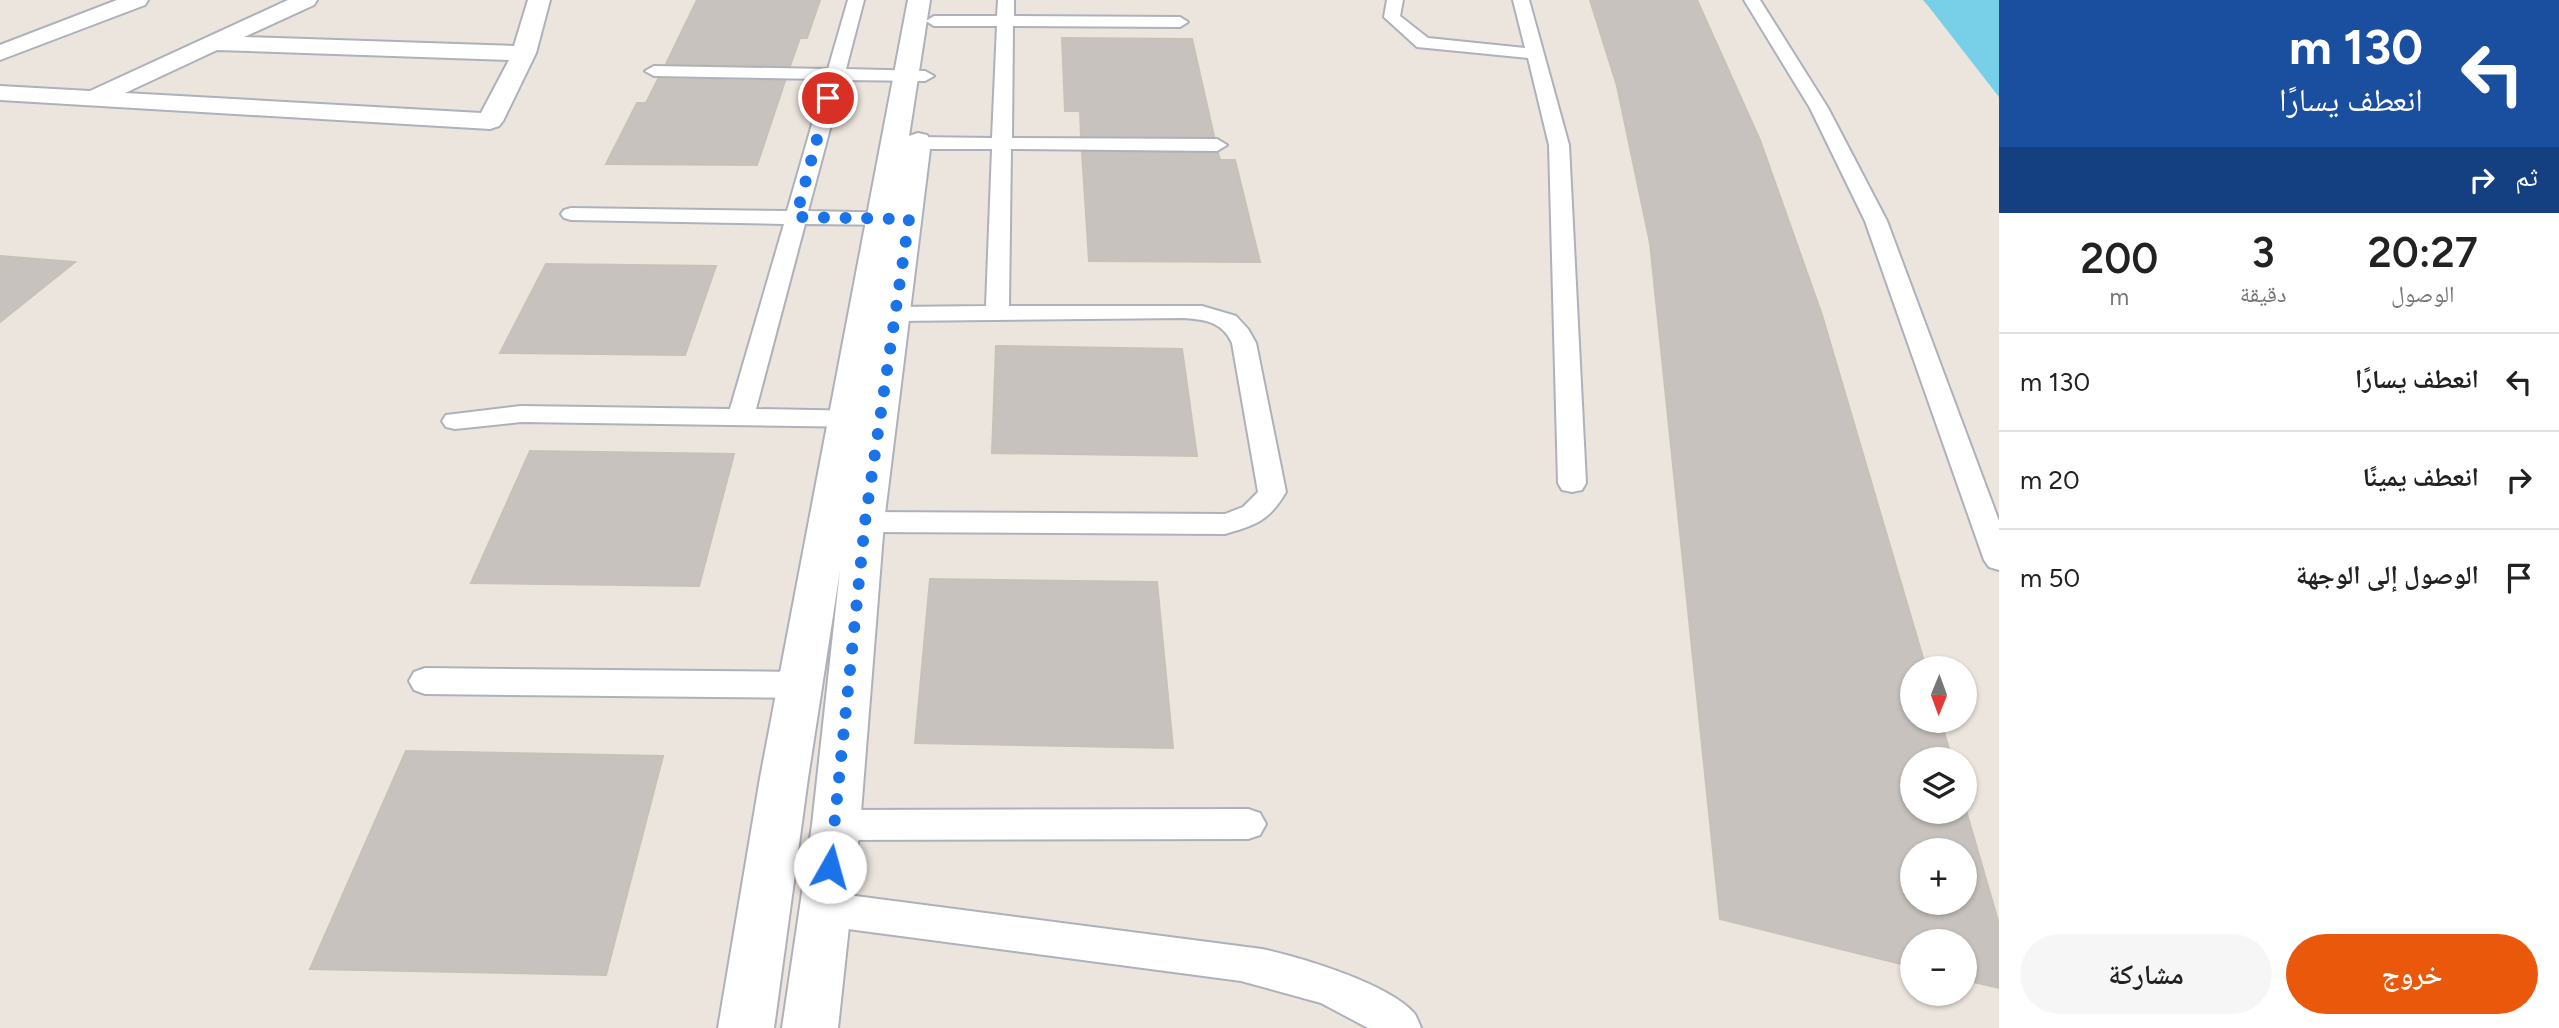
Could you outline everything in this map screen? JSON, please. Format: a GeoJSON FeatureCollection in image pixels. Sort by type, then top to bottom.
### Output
{"type":"FeatureCollection","features":[{"type":"Feature","properties":{"kind":"street"},"geometry":{"type":"LineString","coordinates":[[0,53],[137,0]]}},
{"type":"Feature","properties":{"kind":"street"},"geometry":{"type":"LineString","coordinates":[[90,100],[306,0]]}},
{"type":"Feature","properties":{"kind":"street"},"geometry":{"type":"LineString","coordinates":[[0,93],[489,121],[524,53],[539,0]]}},
{"type":"Feature","properties":{"kind":"street"},"geometry":{"type":"LineString","coordinates":[[746,1028],[800,685],[862,419],[916,75],[930,7]]}},
{"type":"Feature","properties":{"kind":"street"},"geometry":{"type":"LineString","coordinates":[[213,43],[524,53]]}},
{"type":"Feature","properties":{"kind":"street"},"geometry":{"type":"LineString","coordinates":[[810,1028],[835,825],[865,522],[862,419],[895,314],[894,219],[918,143],[916,75]]}},
{"type":"Feature","properties":{"kind":"lane"},"geometry":{"type":"LineString","coordinates":[[741,417],[856,0]]}},
{"type":"Feature","properties":{"kind":"lane"},"geometry":{"type":"LineString","coordinates":[[997,313],[1006,0]]}},
{"type":"Feature","properties":{"kind":"lane"},"geometry":{"type":"LineString","coordinates":[[1395,0],[1392,17],[1423,43],[1535,54]]}},
{"type":"Feature","properties":{"kind":"lane"},"geometry":{"type":"LineString","coordinates":[[1521,0],[1559,145],[1572,483]]}},
{"type":"Feature","properties":{"kind":"lane"},"geometry":{"type":"LineString","coordinates":[[1752,0],[1819,108],[1876,221],[1999,560]]}},
{"type":"Feature","properties":{"kind":"lane"},"geometry":{"type":"LineString","coordinates":[[930,7],[1006,21],[1181,22]]}},
{"type":"Feature","properties":{"kind":"lane"},"geometry":{"type":"LineString","coordinates":[[654,71],[916,75]]}},
{"type":"Feature","properties":{"kind":"lane"},"geometry":{"type":"LineString","coordinates":[[918,143],[1217,145]]}},
{"type":"Feature","properties":{"kind":"lane"},"geometry":{"type":"LineString","coordinates":[[571,214],[894,219]]}},
{"type":"Feature","properties":{"kind":"lane"},"geometry":{"type":"LineString","coordinates":[[865,522],[1225,524],[1247,518],[1264,507],[1272,492],[1244,343],[1239,330],[1225,319],[1205,312],[1183,311],[895,314]]}},
{"type":"Feature","properties":{"kind":"lane"},"geometry":{"type":"LineString","coordinates":[[454,421],[521,414],[862,419]]}},
{"type":"Feature","properties":{"kind":"lane"},"geometry":{"type":"LineString","coordinates":[[425,681],[800,685]]}},
{"type":"Feature","properties":{"kind":"lane"},"geometry":{"type":"LineString","coordinates":[[835,825],[1248,824]]}},
{"type":"Feature","properties":{"kind":"lane"},"geometry":{"type":"LineString","coordinates":[[825,909],[1241,963],[1292,972],[1343,992],[1401,1028]]}},
{"type":"Feature","properties":{"kind":"water"},"geometry":{"type":"Polygon","coordinates":[[[1923,0],[1999,0],[1999,97],[1929,7],[1923,0]]]}},
{"type":"Feature","properties":{"kind":"building"},"geometry":{"type":"Polygon","coordinates":[[[697,0],[820,0],[807,38],[800,38],[790,66],[666,64],[697,0]]]}},
{"type":"Feature","properties":{"kind":"building"},"geometry":{"type":"Polygon","coordinates":[[[1590,0],[1697,0],[1760,140],[1822,315],[1922,656],[1900,656],[1900,733],[1944,733],[1948,747],[1900,747],[1900,824],[1970,824],[1974,838],[1900,838],[1900,915],[1977,915],[1977,848],[1999,924],[1999,988],[1977,983],[1977,929],[1900,929],[1900,964],[1720,919],[1650,243],[1617,86],[1590,0]]]}},
{"type":"Feature","properties":{"kind":"building"},"geometry":{"type":"Polygon","coordinates":[[[1062,38],[1192,39],[1214,136],[1081,136],[1080,111],[1065,111],[1062,38]]]}},
{"type":"Feature","properties":{"kind":"building"},"geometry":{"type":"Polygon","coordinates":[[[658,79],[785,81],[757,165],[606,164],[637,103],[646,103],[658,79]]]}},
{"type":"Feature","properties":{"kind":"building"},"geometry":{"type":"Polygon","coordinates":[[[1082,152],[1218,153],[1220,160],[1235,160],[1260,262],[1089,261],[1082,152]]]}},
{"type":"Feature","properties":{"kind":"building"},"geometry":{"type":"Polygon","coordinates":[[[0,256],[75,262],[0,322],[0,256]]]}},
{"type":"Feature","properties":{"kind":"building"},"geometry":{"type":"Polygon","coordinates":[[[546,264],[716,266],[685,355],[500,353],[546,264]]]}},
{"type":"Feature","properties":{"kind":"building"},"geometry":{"type":"Polygon","coordinates":[[[996,346],[1182,349],[1197,456],[992,453],[996,346]]]}},
{"type":"Feature","properties":{"kind":"building"},"geometry":{"type":"Polygon","coordinates":[[[530,451],[734,454],[699,586],[471,583],[530,451]]]}},
{"type":"Feature","properties":{"kind":"building"},"geometry":{"type":"Polygon","coordinates":[[[930,579],[1157,582],[1173,748],[915,743],[930,579]]]}},
{"type":"Feature","properties":{"kind":"building"},"geometry":{"type":"Polygon","coordinates":[[[406,751],[663,756],[606,975],[310,969],[406,751]]]}},
{"type":"Feature","properties":{"kind":"route"},"geometry":{"type":"LineString","coordinates":[[828,98],[796,217],[909,219],[865,522],[830,867]]}}]}
